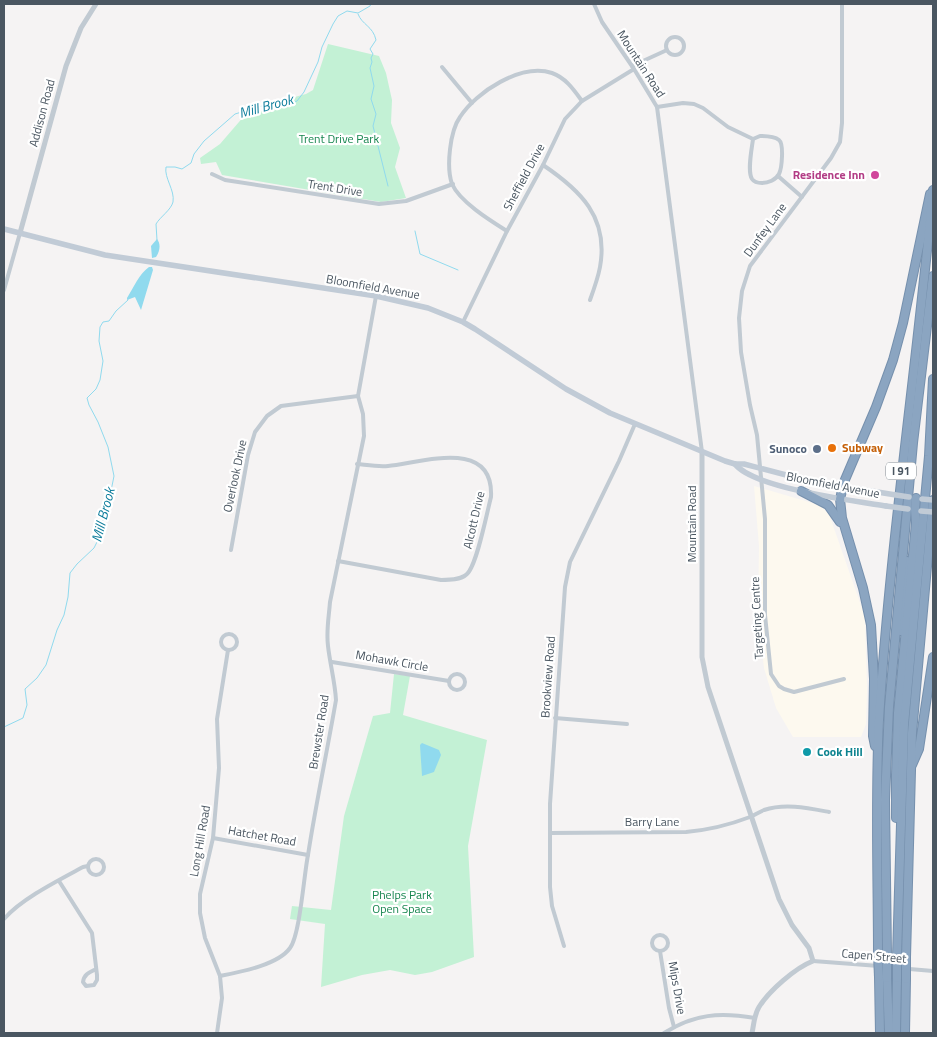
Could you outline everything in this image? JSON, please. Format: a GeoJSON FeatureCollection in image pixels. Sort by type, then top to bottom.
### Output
{"type":"FeatureCollection","features":[{"type":"Feature","properties":{"kind":"highway"},"geometry":{"type":"LineString","coordinates":[[878,754],[873,736],[874,679],[871,625],[865,596],[844,528],[840,499],[893,360],[906,308],[926,207],[933,185]]}},
{"type":"Feature","properties":{"kind":"highway","name":"I 91"},"geometry":{"type":"LineString","coordinates":[[880,1033],[879,977],[883,956],[878,754],[882,682],[903,456],[926,269],[933,190]]}},
{"type":"Feature","properties":{"kind":"highway"},"geometry":{"type":"LineString","coordinates":[[886,868],[886,782],[890,685],[913,443],[933,276]]}},
{"type":"Feature","properties":{"kind":"highway"},"geometry":{"type":"LineString","coordinates":[[896,1033],[904,725],[929,456],[933,379]]}},
{"type":"Feature","properties":{"kind":"highway"},"geometry":{"type":"LineString","coordinates":[[801,491],[828,505],[844,528]]}},
{"type":"Feature","properties":{"kind":"highway"},"geometry":{"type":"LineString","coordinates":[[899,882],[896,814],[896,739],[916,523],[916,498]]}},
{"type":"Feature","properties":{"kind":"highway"},"geometry":{"type":"LineString","coordinates":[[905,1033],[911,767],[916,682],[933,500]]}},
{"type":"Feature","properties":{"kind":"highway"},"geometry":{"type":"LineString","coordinates":[[889,1033],[888,978],[883,956],[890,748],[911,517],[915,510]]}},
{"type":"Feature","properties":{"kind":"highway"},"geometry":{"type":"LineString","coordinates":[[911,767],[919,749],[933,656]]}},
{"type":"Feature","properties":{"kind":"main road","name":"Bloomfield Avenue"},"geometry":{"type":"LineString","coordinates":[[4,229],[105,255],[376,296],[428,308],[463,322],[489,337],[566,389],[635,424],[702,452],[734,464],[744,464],[804,480],[933,500]]}},
{"type":"Feature","properties":{"kind":"main road","name":"Bloomfield Avenue"},"geometry":{"type":"LineString","coordinates":[[734,464],[740,471],[801,491],[840,499],[933,512]]}},
{"type":"Feature","properties":{"kind":"main road"},"geometry":{"type":"LineString","coordinates":[[801,491],[804,480]]}},
{"type":"Feature","properties":{"kind":"street","name":"Addison Road"},"geometry":{"type":"LineString","coordinates":[[20,233],[66,66],[81,28],[96,4]]}},
{"type":"Feature","properties":{"kind":"street","name":"Dunfey Lane"},"geometry":{"type":"LineString","coordinates":[[761,479],[756,428],[741,352],[739,318],[742,291],[750,266],[832,158],[838,147],[841,134],[842,4]]}},
{"type":"Feature","properties":{"kind":"street","name":"Mountain Road"},"geometry":{"type":"LineString","coordinates":[[595,5],[602,22],[633,67],[657,107],[702,452],[702,657],[708,687],[779,900],[792,925],[809,948],[813,962]]}},
{"type":"Feature","properties":{"kind":"street"},"geometry":{"type":"LineString","coordinates":[[671,38],[679,38],[684,44],[682,51],[678,54],[670,54],[667,50],[666,44],[671,38]]}},
{"type":"Feature","properties":{"kind":"street","name":"Sheffield Drive"},"geometry":{"type":"LineString","coordinates":[[463,322],[507,231],[543,165],[565,119],[582,101],[633,67],[667,50]]}},
{"type":"Feature","properties":{"kind":"street"},"geometry":{"type":"LineString","coordinates":[[442,67],[472,103]]}},
{"type":"Feature","properties":{"kind":"street"},"geometry":{"type":"LineString","coordinates":[[507,231],[479,213],[452,184],[449,160],[452,138],[459,118],[477,97],[510,77],[534,70],[552,73],[566,82],[582,101]]}},
{"type":"Feature","properties":{"kind":"street"},"geometry":{"type":"LineString","coordinates":[[657,107],[683,103],[694,104],[703,108],[728,127],[753,139],[760,136],[773,137],[779,140],[782,143],[782,147],[778,176],[774,180],[765,183],[756,182],[752,179],[750,172],[753,139]]}},
{"type":"Feature","properties":{"kind":"street"},"geometry":{"type":"LineString","coordinates":[[543,165],[564,179],[582,196],[594,216],[601,238],[600,266],[590,300]]}},
{"type":"Feature","properties":{"kind":"street","name":"Trent Drive"},"geometry":{"type":"LineString","coordinates":[[212,174],[225,180],[379,204],[406,201],[452,184]]}},
{"type":"Feature","properties":{"kind":"street"},"geometry":{"type":"LineString","coordinates":[[778,176],[802,197]]}},
{"type":"Feature","properties":{"kind":"street"},"geometry":{"type":"LineString","coordinates":[[4,290],[20,233]]}},
{"type":"Feature","properties":{"kind":"street","name":"Brewster Road"},"geometry":{"type":"LineString","coordinates":[[220,976],[280,958],[291,948],[296,931],[336,700],[332,662],[328,645],[328,622],[338,561],[364,436],[363,414],[358,396],[376,296]]}},
{"type":"Feature","properties":{"kind":"street","name":"Overlook Drive"},"geometry":{"type":"LineString","coordinates":[[231,550],[248,455],[255,432],[266,416],[281,406],[358,396]]}},
{"type":"Feature","properties":{"kind":"street","name":"Brookview Road"},"geometry":{"type":"LineString","coordinates":[[564,946],[552,906],[550,888],[550,804],[565,587],[570,562],[635,424]]}},
{"type":"Feature","properties":{"kind":"street","name":"Alcott Drive"},"geometry":{"type":"LineString","coordinates":[[338,561],[441,580],[455,580],[467,575],[474,564],[491,496],[488,476],[481,466],[468,460],[451,457],[426,459],[390,466],[357,464]]}},
{"type":"Feature","properties":{"kind":"street","name":"Targeting Centre"},"geometry":{"type":"LineString","coordinates":[[761,479],[766,530],[765,615],[771,674],[779,686],[794,692],[844,679]]}},
{"type":"Feature","properties":{"kind":"street","name":"Long Hill Road"},"geometry":{"type":"LineString","coordinates":[[226,634],[231,634],[237,638],[238,643],[235,648],[228,650],[221,641],[226,634]]}},
{"type":"Feature","properties":{"kind":"street","name":"Long Hill Road"},"geometry":{"type":"LineString","coordinates":[[217,1033],[222,998],[220,976],[205,938],[200,913],[200,894],[213,838],[219,768],[217,719],[228,650]]}},
{"type":"Feature","properties":{"kind":"street","name":"Mohawk Circle"},"geometry":{"type":"LineString","coordinates":[[332,662],[449,681]]}},
{"type":"Feature","properties":{"kind":"street","name":"Mohawk Circle"},"geometry":{"type":"LineString","coordinates":[[459,674],[463,676],[466,684],[463,688],[456,690],[450,686],[449,681],[454,675],[459,674]]}},
{"type":"Feature","properties":{"kind":"street"},"geometry":{"type":"LineString","coordinates":[[555,718],[627,724]]}},
{"type":"Feature","properties":{"kind":"street","name":"Barry Lane"},"geometry":{"type":"LineString","coordinates":[[550,833],[686,832],[708,830],[751,816],[765,809],[788,806],[829,812]]}},
{"type":"Feature","properties":{"kind":"street","name":"Hatchet Road"},"geometry":{"type":"LineString","coordinates":[[213,838],[308,855]]}},
{"type":"Feature","properties":{"kind":"street"},"geometry":{"type":"LineString","coordinates":[[4,919],[13,909],[83,867],[88,866],[92,860],[97,859],[103,863],[104,868],[100,874],[95,875],[89,871],[88,866]]}},
{"type":"Feature","properties":{"kind":"street"},"geometry":{"type":"LineString","coordinates":[[59,881],[92,933],[97,975],[95,983],[86,986],[83,978],[86,974],[96,969]]}},
{"type":"Feature","properties":{"kind":"street","name":"Mips Drive"},"geometry":{"type":"LineString","coordinates":[[660,934],[665,937],[668,944],[665,949],[660,951],[653,948],[651,943],[655,936],[660,934]]}},
{"type":"Feature","properties":{"kind":"street","name":"Mips Drive"},"geometry":{"type":"LineString","coordinates":[[660,951],[674,1027]]}},
{"type":"Feature","properties":{"kind":"street"},"geometry":{"type":"LineString","coordinates":[[752,1033],[758,1008],[766,998],[793,973],[805,964],[813,962]]}},
{"type":"Feature","properties":{"kind":"street","name":"Capen Street"},"geometry":{"type":"LineString","coordinates":[[813,962],[933,971]]}},
{"type":"Feature","properties":{"kind":"street"},"geometry":{"type":"LineString","coordinates":[[664,1033],[696,1018],[708,1016],[733,1014],[755,1018]]}},
{"type":"Feature","properties":{"kind":"shaded area"},"geometry":{"type":"Polygon","coordinates":[[[754,486],[819,505],[829,514],[865,617],[866,724],[861,737],[793,737],[776,708],[764,668],[758,617],[759,546],[754,486]]]}},
{"type":"Feature","properties":{"kind":"green space","name":"Trent Drive Park"},"geometry":{"type":"Polygon","coordinates":[[[328,44],[379,56],[386,73],[392,100],[391,123],[400,148],[395,167],[406,198],[381,202],[222,175],[216,162],[201,164],[200,158],[220,144],[245,115],[257,115],[272,103],[306,94],[313,90],[328,44]]]}},
{"type":"Feature","properties":{"kind":"green space","name":"Phelps Park Open Space"},"geometry":{"type":"Polygon","coordinates":[[[394,674],[410,676],[403,715],[487,740],[468,846],[474,957],[432,972],[415,975],[390,970],[362,975],[321,987],[325,924],[290,919],[292,906],[331,910],[344,816],[373,716],[390,713],[394,674]]]}},
{"type":"Feature","properties":{"kind":"water"},"geometry":{"type":"Polygon","coordinates":[[[157,239],[159,250],[156,257],[152,258],[151,246],[157,239]]]}},
{"type":"Feature","properties":{"kind":"water"},"geometry":{"type":"Polygon","coordinates":[[[149,267],[152,267],[153,270],[141,310],[135,297],[127,300],[127,298],[139,277],[149,267]]]}},
{"type":"Feature","properties":{"kind":"water"},"geometry":{"type":"Polygon","coordinates":[[[422,743],[439,750],[441,755],[434,772],[422,776],[420,745],[422,743]]]}},
{"type":"Feature","properties":{"kind":"waterway","name":"Mill Brook"},"geometry":{"type":"LineString","coordinates":[[157,240],[156,224],[173,202],[166,167],[182,169],[191,163],[194,154],[204,141],[235,114],[265,105],[290,104],[297,101],[304,92],[318,62],[322,47],[338,16],[347,11],[358,13],[371,4]]}},
{"type":"Feature","properties":{"kind":"waterway"},"geometry":{"type":"LineString","coordinates":[[358,14],[375,35],[376,40],[370,49],[373,54],[370,68],[374,86],[371,99],[376,114],[373,126],[388,186]]}},
{"type":"Feature","properties":{"kind":"waterway"},"geometry":{"type":"LineString","coordinates":[[415,231],[420,254],[458,270]]}},
{"type":"Feature","properties":{"kind":"waterway","name":"Mill Brook"},"geometry":{"type":"LineString","coordinates":[[4,727],[23,718],[27,705],[25,689],[37,678],[46,665],[57,630],[64,615],[70,573],[94,548],[100,535],[114,476],[108,447],[87,398],[96,389],[100,380],[103,361],[99,341],[100,327],[103,322],[109,321],[116,311],[128,300]]}},
{"type":"Feature","properties":{"kind":"place","name":"Residence Inn"},"geometry":{"type":"Point","coordinates":[875,175]}},
{"type":"Feature","properties":{"kind":"place","name":"Subway"},"geometry":{"type":"Point","coordinates":[832,448]}},
{"type":"Feature","properties":{"kind":"place","name":"Sunoco"},"geometry":{"type":"Point","coordinates":[817,449]}},
{"type":"Feature","properties":{"kind":"place","name":"Cook Hill"},"geometry":{"type":"Point","coordinates":[807,752]}}]}
